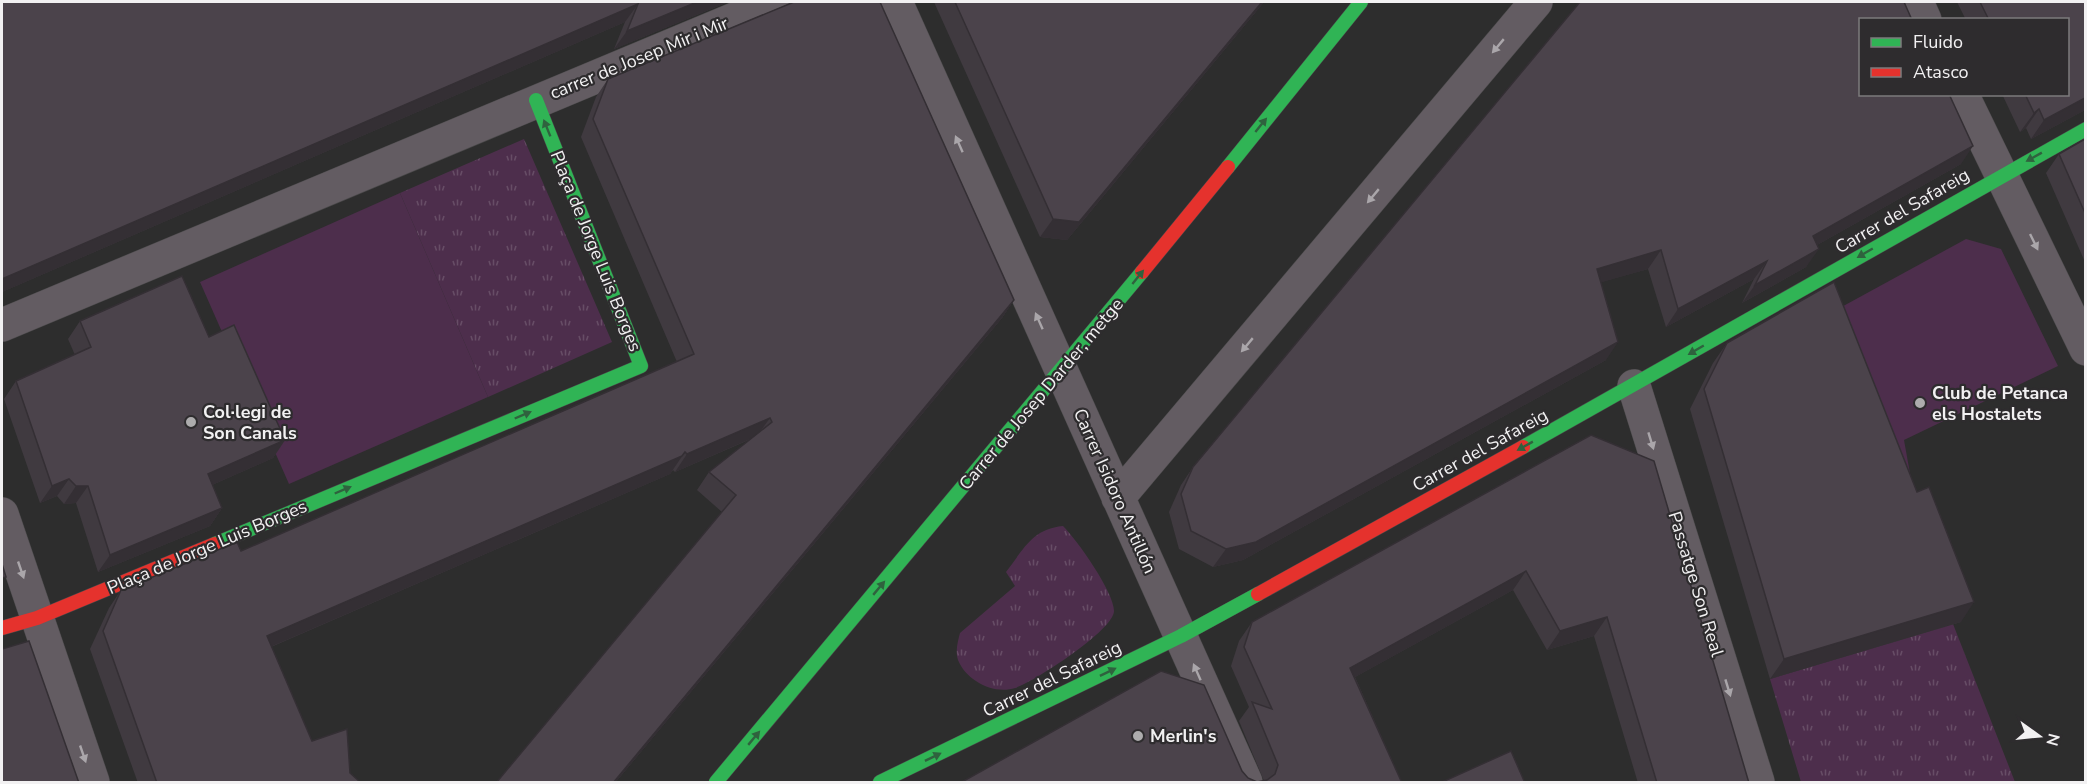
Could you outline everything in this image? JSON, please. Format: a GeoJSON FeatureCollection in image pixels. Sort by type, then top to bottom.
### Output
{"type":"FeatureCollection","features":[{"type":"Feature","properties":{"kind":"street","name":"carrer de Josep Mir i Mir"},"geometry":{"type":"LineString","coordinates":[[536,100],[775,2]]}},
{"type":"Feature","properties":{"kind":"street","name":"Carrer Isidoro Antillón"},"geometry":{"type":"LineString","coordinates":[[896,2],[1246,783]]}},
{"type":"Feature","properties":{"kind":"street","name":"Carrer de Josep Darder, metge"},"geometry":{"type":"LineString","coordinates":[[716,783],[1062,371],[1361,2]]}},
{"type":"Feature","properties":{"kind":"street"},"geometry":{"type":"LineString","coordinates":[[1118,498],[1536,2]]}},
{"type":"Feature","properties":{"kind":"street"},"geometry":{"type":"LineString","coordinates":[[1917,2],[1924,18]]}},
{"type":"Feature","properties":{"kind":"street"},"geometry":{"type":"LineString","coordinates":[[1963,96],[2085,350]]}},
{"type":"Feature","properties":{"kind":"street"},"geometry":{"type":"LineString","coordinates":[[2,325],[536,100]]}},
{"type":"Feature","properties":{"kind":"street","name":"Plaça de Jorge Luis Borges"},"geometry":{"type":"LineString","coordinates":[[37,618],[641,366],[536,100]]}},
{"type":"Feature","properties":{"kind":"street","name":"Carrer del Safareig"},"geometry":{"type":"LineString","coordinates":[[880,783],[1181,636],[1634,386],[2002,174],[2085,129]]}},
{"type":"Feature","properties":{"kind":"street","name":"Passatge Son Real"},"geometry":{"type":"LineString","coordinates":[[1634,386],[1758,783]]}},
{"type":"Feature","properties":{"kind":"street"},"geometry":{"type":"LineString","coordinates":[[2,514],[93,783]]}},
{"type":"Feature","properties":{"kind":"street"},"geometry":{"type":"LineString","coordinates":[[2,628],[37,618]]}},
{"type":"Feature","properties":{"kind":"green space"},"geometry":{"type":"Polygon","coordinates":[[[524,139],[612,342],[488,397],[400,193],[524,139]]]}},
{"type":"Feature","properties":{"kind":"green space"},"geometry":{"type":"Polygon","coordinates":[[[400,193],[488,397],[289,484],[200,282],[400,193]]]}},
{"type":"Feature","properties":{"kind":"green space","name":"Club de Petanca els Hostalets"},"geometry":{"type":"Polygon","coordinates":[[[1966,239],[2001,249],[2058,366],[1904,440],[1916,507],[1825,316],[1966,239]]]}},
{"type":"Feature","properties":{"kind":"green space"},"geometry":{"type":"Polygon","coordinates":[[[1063,526],[1102,579],[1114,611],[1111,620],[1072,654],[1025,684],[1007,690],[981,684],[967,674],[958,660],[960,633],[1015,586],[1006,572],[1030,541],[1044,531],[1063,526]]]}},
{"type":"Feature","properties":{"kind":"green space"},"geometry":{"type":"Polygon","coordinates":[[[1953,624],[2015,782],[1801,782],[1770,679],[1953,624]]]}},
{"type":"Feature","properties":{"kind":"building"},"geometry":{"type":"Polygon","coordinates":[[[2,2],[697,2],[627,31],[638,4],[2,279],[2,2]]]}},
{"type":"Feature","properties":{"kind":"building"},"geometry":{"type":"Polygon","coordinates":[[[794,2],[880,2],[1014,300],[613,783],[496,783],[736,495],[709,472],[772,422],[770,418],[687,454],[685,452],[682,456],[267,636],[312,741],[347,729],[350,773],[361,783],[157,783],[103,631],[121,590],[237,542],[241,551],[694,354],[593,119],[608,79],[794,2]]]}},
{"type":"Feature","properties":{"kind":"building"},"geometry":{"type":"Polygon","coordinates":[[[955,2],[1262,2],[1079,222],[1053,219],[955,2]]]}},
{"type":"Feature","properties":{"kind":"building"},"geometry":{"type":"Polygon","coordinates":[[[1580,2],[1904,2],[1911,18],[1859,18],[1859,96],[1950,96],[1973,146],[1813,236],[1819,249],[1755,285],[1767,261],[1678,309],[1661,250],[1597,269],[1618,342],[1256,542],[1226,549],[1191,531],[1181,494],[1193,467],[1580,2]]]}},
{"type":"Feature","properties":{"kind":"building"},"geometry":{"type":"Polygon","coordinates":[[[1980,2],[2085,2],[2085,98],[2044,120],[2039,109],[2034,113],[2026,96],[2069,96],[2069,18],[1988,18],[1980,2]]]}},
{"type":"Feature","properties":{"kind":"building"},"geometry":{"type":"Polygon","coordinates":[[[2085,139],[2085,213],[2059,154],[2085,139]]]}},
{"type":"Feature","properties":{"kind":"building"},"geometry":{"type":"Polygon","coordinates":[[[182,276],[209,337],[234,325],[285,440],[208,474],[222,508],[110,555],[88,486],[76,486],[69,479],[52,486],[16,381],[91,347],[80,321],[182,276]]]}},
{"type":"Feature","properties":{"kind":"building"},"geometry":{"type":"Polygon","coordinates":[[[1834,282],[1917,492],[1929,487],[1974,602],[1784,659],[1704,389],[1727,343],[1834,282]]]}},
{"type":"Feature","properties":{"kind":"building"},"geometry":{"type":"Polygon","coordinates":[[[1591,435],[1654,461],[1749,783],[1657,783],[1607,617],[1560,631],[1526,571],[1350,668],[1402,783],[960,783],[1161,671],[1204,685],[1242,771],[1248,778],[1257,782],[1267,780],[1275,774],[1278,765],[1252,702],[1272,709],[1244,647],[1252,622],[1591,435]]]}},
{"type":"Feature","properties":{"kind":"building"},"geometry":{"type":"Polygon","coordinates":[[[2,564],[6,577],[2,578],[2,564]]]}},
{"type":"Feature","properties":{"kind":"building"},"geometry":{"type":"Polygon","coordinates":[[[29,641],[79,783],[2,783],[2,649],[29,641]]]}},
{"type":"Feature","properties":{"kind":"building"},"geometry":{"type":"Polygon","coordinates":[[[1511,751],[1525,783],[1440,783],[1511,751]]]}},
{"type":"Feature","properties":{"kind":"traffic: fast"},"geometry":{"type":"LineString","coordinates":[[1228,167],[1361,2]]}},
{"type":"Feature","properties":{"kind":"traffic: fast"},"geometry":{"type":"LineString","coordinates":[[215,544],[641,366],[536,100]]}},
{"type":"Feature","properties":{"kind":"traffic: fast"},"geometry":{"type":"LineString","coordinates":[[1523,447],[2086,129]]}},
{"type":"Feature","properties":{"kind":"traffic: fast"},"geometry":{"type":"LineString","coordinates":[[716,782],[1142,272]]}},
{"type":"Feature","properties":{"kind":"traffic: fast"},"geometry":{"type":"LineString","coordinates":[[880,782],[1181,636],[1258,594]]}},
{"type":"Feature","properties":{"kind":"traffic: jam"},"geometry":{"type":"LineString","coordinates":[[1142,272],[1228,167]]}},
{"type":"Feature","properties":{"kind":"traffic: jam"},"geometry":{"type":"LineString","coordinates":[[1258,594],[1523,447]]}},
{"type":"Feature","properties":{"kind":"traffic: jam"},"geometry":{"type":"LineString","coordinates":[[2,628],[37,618],[215,544]]}},
{"type":"Feature","properties":{"kind":"place","name":"Club de Petanca els Hostalets"},"geometry":{"type":"Point","coordinates":[1920,403]}},
{"type":"Feature","properties":{"kind":"place","name":"Col·legi de Son Canals"},"geometry":{"type":"Point","coordinates":[191,422]}},
{"type":"Feature","properties":{"kind":"place","name":"Merlin's"},"geometry":{"type":"Point","coordinates":[1138,736]}}]}
